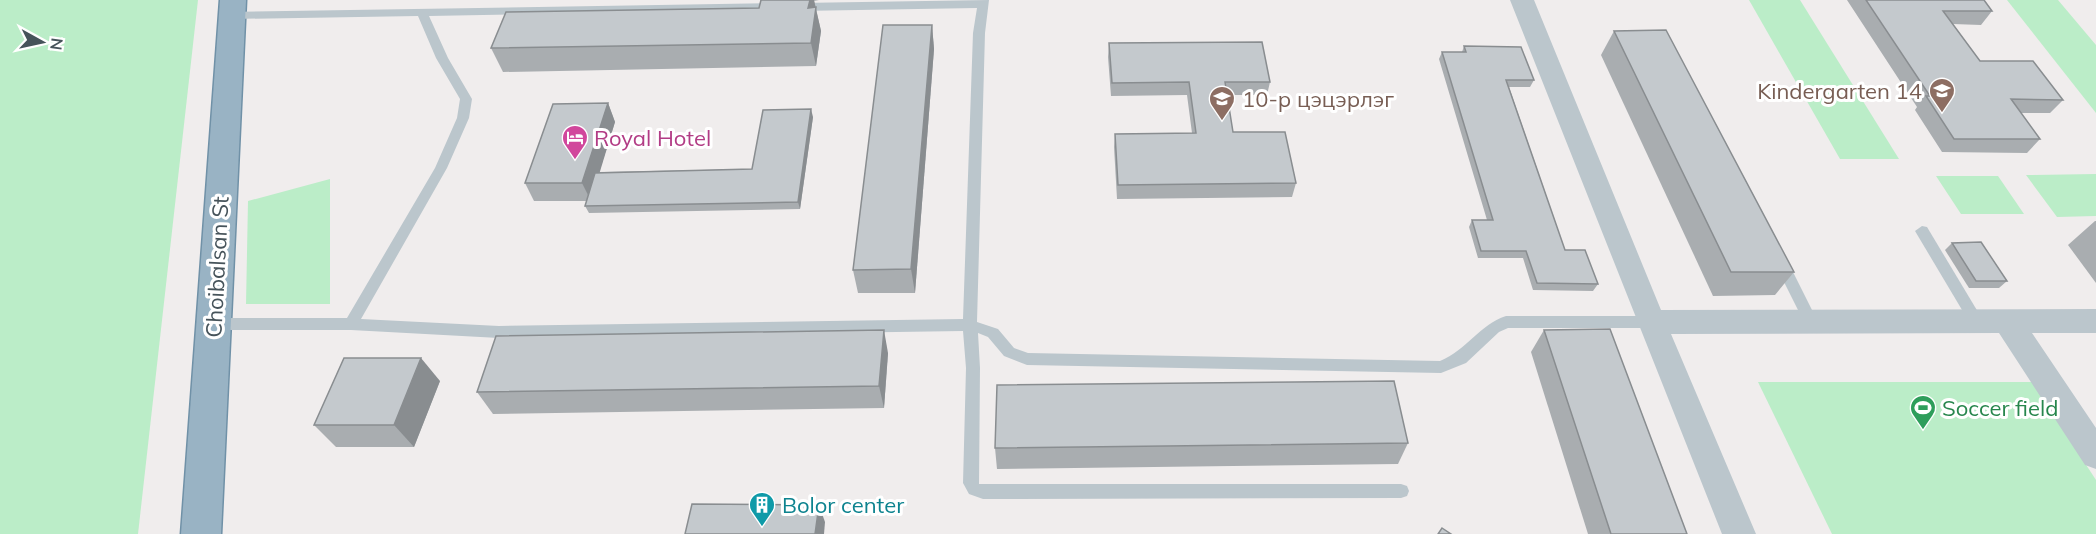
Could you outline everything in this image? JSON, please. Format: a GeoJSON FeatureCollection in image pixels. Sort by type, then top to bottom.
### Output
{"type":"FeatureCollection","features":[{"type":"Feature","properties":{"kind":"highway","name":"Choibalsan St"},"geometry":{"type":"LineString","coordinates":[[201,534],[233,7]]}},
{"type":"Feature","properties":{"kind":"street"},"geometry":{"type":"LineString","coordinates":[[1522,0],[1739,534]]}},
{"type":"Feature","properties":{"kind":"street"},"geometry":{"type":"LineString","coordinates":[[2011,321],[2096,455]]}},
{"type":"Feature","properties":{"kind":"street"},"geometry":{"type":"LineString","coordinates":[[1651,322],[2096,321]]}},
{"type":"Feature","properties":{"kind":"lane"},"geometry":{"type":"LineString","coordinates":[[354,0],[356,14]]}},
{"type":"Feature","properties":{"kind":"lane"},"geometry":{"type":"LineString","coordinates":[[233,7],[356,14],[983,2],[979,33],[970,325],[974,368],[971,483],[974,489],[983,492],[1401,491]]}},
{"type":"Feature","properties":{"kind":"lane"},"geometry":{"type":"LineString","coordinates":[[351,324],[441,168],[463,118],[466,99],[441,58],[422,13]]}},
{"type":"Feature","properties":{"kind":"lane"},"geometry":{"type":"LineString","coordinates":[[1923,231],[1976,321]]}},
{"type":"Feature","properties":{"kind":"lane"},"geometry":{"type":"LineString","coordinates":[[1773,248],[1811,322]]}},
{"type":"Feature","properties":{"kind":"lane"},"geometry":{"type":"LineString","coordinates":[[214,324],[351,324],[499,332],[970,325],[993,333],[1009,352],[1027,359],[1441,367],[1461,359],[1494,328],[1506,322],[1651,322]]}},
{"type":"Feature","properties":{"kind":"green space"},"geometry":{"type":"Polygon","coordinates":[[[0,0],[198,0],[138,534],[0,534],[0,0]]]}},
{"type":"Feature","properties":{"kind":"green space"},"geometry":{"type":"Polygon","coordinates":[[[1749,0],[1800,0],[1899,159],[1840,159],[1749,0]]]}},
{"type":"Feature","properties":{"kind":"green space"},"geometry":{"type":"Polygon","coordinates":[[[2007,0],[2058,0],[2096,45],[2096,113],[2007,0]]]}},
{"type":"Feature","properties":{"kind":"green space"},"geometry":{"type":"Polygon","coordinates":[[[2096,174],[2096,216],[2057,217],[2026,175],[2096,174]]]}},
{"type":"Feature","properties":{"kind":"green space"},"geometry":{"type":"Polygon","coordinates":[[[1936,176],[1998,176],[2024,214],[1961,214],[1936,176]]]}},
{"type":"Feature","properties":{"kind":"green space"},"geometry":{"type":"Polygon","coordinates":[[[330,179],[330,304],[246,304],[248,201],[330,179]]]}},
{"type":"Feature","properties":{"kind":"green space","name":"Soccer field"},"geometry":{"type":"Polygon","coordinates":[[[1758,382],[2032,382],[2096,480],[2096,534],[1832,534],[1758,382]]]}},
{"type":"Feature","properties":{"kind":"building"},"geometry":{"type":"Polygon","coordinates":[[[761,0],[810,0],[808,8],[816,7],[811,43],[491,48],[506,12],[759,8],[761,0]]]}},
{"type":"Feature","properties":{"kind":"building"},"geometry":{"type":"Polygon","coordinates":[[[1866,0],[1984,0],[1992,11],[1943,11],[1980,61],[2033,61],[2063,100],[2011,99],[2040,139],[1954,139],[1926,96],[1930,96],[1866,0]]]}},
{"type":"Feature","properties":{"kind":"building"},"geometry":{"type":"Polygon","coordinates":[[[883,25],[932,25],[911,269],[853,270],[883,25]]]}},
{"type":"Feature","properties":{"kind":"building"},"geometry":{"type":"Polygon","coordinates":[[[1666,30],[1794,272],[1731,272],[1614,31],[1666,30]]]}},
{"type":"Feature","properties":{"kind":"building"},"geometry":{"type":"Polygon","coordinates":[[[1262,42],[1270,82],[1225,82],[1233,132],[1285,132],[1296,183],[1118,185],[1115,134],[1196,133],[1189,82],[1112,83],[1109,43],[1262,42]]]}},
{"type":"Feature","properties":{"kind":"building"},"geometry":{"type":"Polygon","coordinates":[[[1464,46],[1521,47],[1534,80],[1506,80],[1565,250],[1585,250],[1598,284],[1537,283],[1526,251],[1481,251],[1472,220],[1493,220],[1442,52],[1466,52],[1464,46]]]}},
{"type":"Feature","properties":{"kind":"building"},"geometry":{"type":"Polygon","coordinates":[[[608,103],[582,183],[525,183],[553,104],[608,103]]]}},
{"type":"Feature","properties":{"kind":"building"},"geometry":{"type":"Polygon","coordinates":[[[811,109],[798,202],[585,206],[595,173],[752,169],[763,110],[811,109]]]}},
{"type":"Feature","properties":{"kind":"building"},"geometry":{"type":"Polygon","coordinates":[[[1981,242],[2007,281],[1976,281],[1952,243],[1981,242]]]}},
{"type":"Feature","properties":{"kind":"building"},"geometry":{"type":"Polygon","coordinates":[[[1610,329],[1687,534],[1611,534],[1544,330],[1610,329]]]}},
{"type":"Feature","properties":{"kind":"building"},"geometry":{"type":"Polygon","coordinates":[[[884,330],[879,386],[477,392],[496,336],[884,330]]]}},
{"type":"Feature","properties":{"kind":"building"},"geometry":{"type":"Polygon","coordinates":[[[344,358],[421,358],[394,425],[314,425],[344,358]]]}},
{"type":"Feature","properties":{"kind":"building"},"geometry":{"type":"Polygon","coordinates":[[[1394,381],[1408,443],[995,448],[997,385],[1394,381]]]}},
{"type":"Feature","properties":{"kind":"building"},"geometry":{"type":"Polygon","coordinates":[[[692,504],[819,505],[815,534],[685,534],[692,504]]]}},
{"type":"Feature","properties":{"kind":"building"},"geometry":{"type":"Polygon","coordinates":[[[1442,528],[1451,534],[1438,534],[1442,528]]]}},
{"type":"Feature","properties":{"kind":"place","name":"Kindergarten 14"},"geometry":{"type":"Point","coordinates":[1942,114]}},
{"type":"Feature","properties":{"kind":"place","name":"10-р цэцэрлэг"},"geometry":{"type":"Point","coordinates":[1222,122]}},
{"type":"Feature","properties":{"kind":"place","name":"Royal Hotel"},"geometry":{"type":"Point","coordinates":[575,161]}},
{"type":"Feature","properties":{"kind":"place","name":"Soccer field"},"geometry":{"type":"Point","coordinates":[1923,431]}},
{"type":"Feature","properties":{"kind":"place","name":"Bolor center"},"geometry":{"type":"Point","coordinates":[762,528]}}]}
